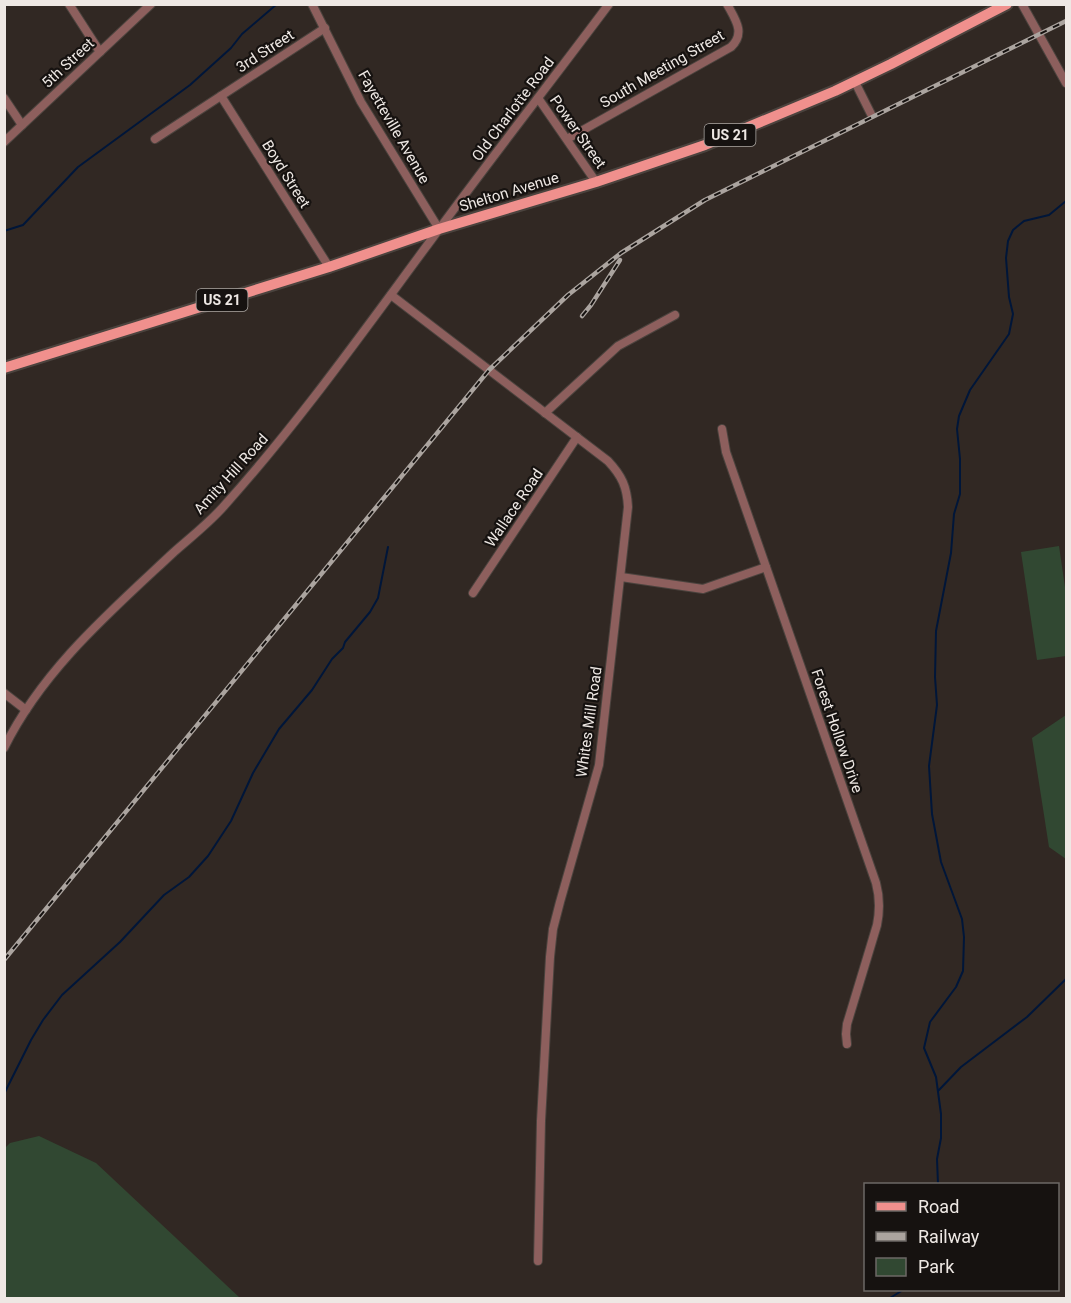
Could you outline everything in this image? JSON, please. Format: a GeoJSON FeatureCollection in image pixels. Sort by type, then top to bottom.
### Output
{"type":"FeatureCollection","features":[{"type":"Feature","properties":{"kind":"main road","name":"Shelton Avenue"},"geometry":{"type":"LineString","coordinates":[[4,368],[329,267],[439,229],[596,182],[705,145],[855,82],[1007,4]]}},
{"type":"Feature","properties":{"kind":"street"},"geometry":{"type":"LineString","coordinates":[[69,4],[100,52]]}},
{"type":"Feature","properties":{"kind":"street","name":"5th Street"},"geometry":{"type":"LineString","coordinates":[[4,142],[151,4]]}},
{"type":"Feature","properties":{"kind":"street","name":"Fayetteville Avenue"},"geometry":{"type":"LineString","coordinates":[[312,4],[361,102],[439,229]]}},
{"type":"Feature","properties":{"kind":"street","name":"Old Charlotte Road"},"geometry":{"type":"LineString","coordinates":[[439,229],[609,4]]}},
{"type":"Feature","properties":{"kind":"street","name":"South Meeting Street"},"geometry":{"type":"LineString","coordinates":[[567,139],[737,41],[738,25],[727,4]]}},
{"type":"Feature","properties":{"kind":"street"},"geometry":{"type":"LineString","coordinates":[[1022,4],[1066,83]]}},
{"type":"Feature","properties":{"kind":"street","name":"3rd Street"},"geometry":{"type":"LineString","coordinates":[[155,139],[325,28]]}},
{"type":"Feature","properties":{"kind":"street"},"geometry":{"type":"LineString","coordinates":[[855,82],[871,114]]}},
{"type":"Feature","properties":{"kind":"street","name":"Boyd Street"},"geometry":{"type":"LineString","coordinates":[[221,96],[329,267]]}},
{"type":"Feature","properties":{"kind":"street"},"geometry":{"type":"LineString","coordinates":[[4,98],[22,125]]}},
{"type":"Feature","properties":{"kind":"street","name":"Power Street"},"geometry":{"type":"LineString","coordinates":[[538,98],[596,182]]}},
{"type":"Feature","properties":{"kind":"street","name":"Amity Hill Road"},"geometry":{"type":"LineString","coordinates":[[4,748],[26,710],[50,676],[100,621],[222,508],[275,445],[439,229]]}},
{"type":"Feature","properties":{"kind":"street","name":"Whites Mill Road"},"geometry":{"type":"LineString","coordinates":[[391,295],[610,463],[620,474],[627,490],[628,507],[621,577],[599,765],[552,938],[541,1121],[538,1261]]}},
{"type":"Feature","properties":{"kind":"street"},"geometry":{"type":"LineString","coordinates":[[545,413],[618,346],[675,315]]}},
{"type":"Feature","properties":{"kind":"street","name":"Forest Hollow Drive"},"geometry":{"type":"LineString","coordinates":[[722,429],[726,452],[880,897],[877,925],[847,1024],[847,1044]]}},
{"type":"Feature","properties":{"kind":"street","name":"Wallace Road"},"geometry":{"type":"LineString","coordinates":[[473,593],[577,437]]}},
{"type":"Feature","properties":{"kind":"street"},"geometry":{"type":"LineString","coordinates":[[621,577],[703,589],[766,567]]}},
{"type":"Feature","properties":{"kind":"street"},"geometry":{"type":"LineString","coordinates":[[4,693],[26,710]]}},
{"type":"Feature","properties":{"kind":"green space"},"geometry":{"type":"Polygon","coordinates":[[[1059,546],[1066,594],[1066,656],[1037,660],[1021,552],[1059,546]]]}},
{"type":"Feature","properties":{"kind":"green space"},"geometry":{"type":"Polygon","coordinates":[[[1066,715],[1066,859],[1049,847],[1032,738],[1066,715]]]}},
{"type":"Feature","properties":{"kind":"green space"},"geometry":{"type":"Polygon","coordinates":[[[39,1136],[96,1163],[240,1298],[5,1298],[5,1148],[10,1143],[39,1136]]]}},
{"type":"Feature","properties":{"kind":"waterway"},"geometry":{"type":"LineString","coordinates":[[4,231],[23,225],[78,167],[190,85],[231,48],[242,34],[277,4]]}},
{"type":"Feature","properties":{"kind":"waterway"},"geometry":{"type":"LineString","coordinates":[[938,1183],[937,1159],[941,1138],[941,1114],[936,1077],[924,1048],[930,1022],[956,987],[963,971],[964,937],[962,919],[941,862],[932,814],[929,766],[937,705],[936,631],[951,553],[954,514],[960,494],[957,429],[959,416],[970,390],[1009,334],[1013,314],[1009,297],[1006,258],[1008,241],[1013,230],[1024,221],[1049,215],[1066,201]]}},
{"type":"Feature","properties":{"kind":"waterway"},"geometry":{"type":"LineString","coordinates":[[4,1094],[31,1040],[62,995],[120,942],[164,895],[189,877],[208,856],[231,821],[253,773],[279,729],[312,690],[332,659],[370,612],[378,598],[388,547]]}},
{"type":"Feature","properties":{"kind":"waterway"},"geometry":{"type":"LineString","coordinates":[[938,1091],[961,1067],[1027,1017],[1066,979]]}},
{"type":"Feature","properties":{"kind":"waterway"},"geometry":{"type":"LineString","coordinates":[[890,1298],[901,1291]]}},
{"type":"Feature","properties":{"kind":"railway"},"geometry":{"type":"LineString","coordinates":[[4,960],[489,370],[568,295],[621,253],[705,200],[1066,21]]}},
{"type":"Feature","properties":{"kind":"railway"},"geometry":{"type":"LineString","coordinates":[[582,316],[620,260]]}}]}
